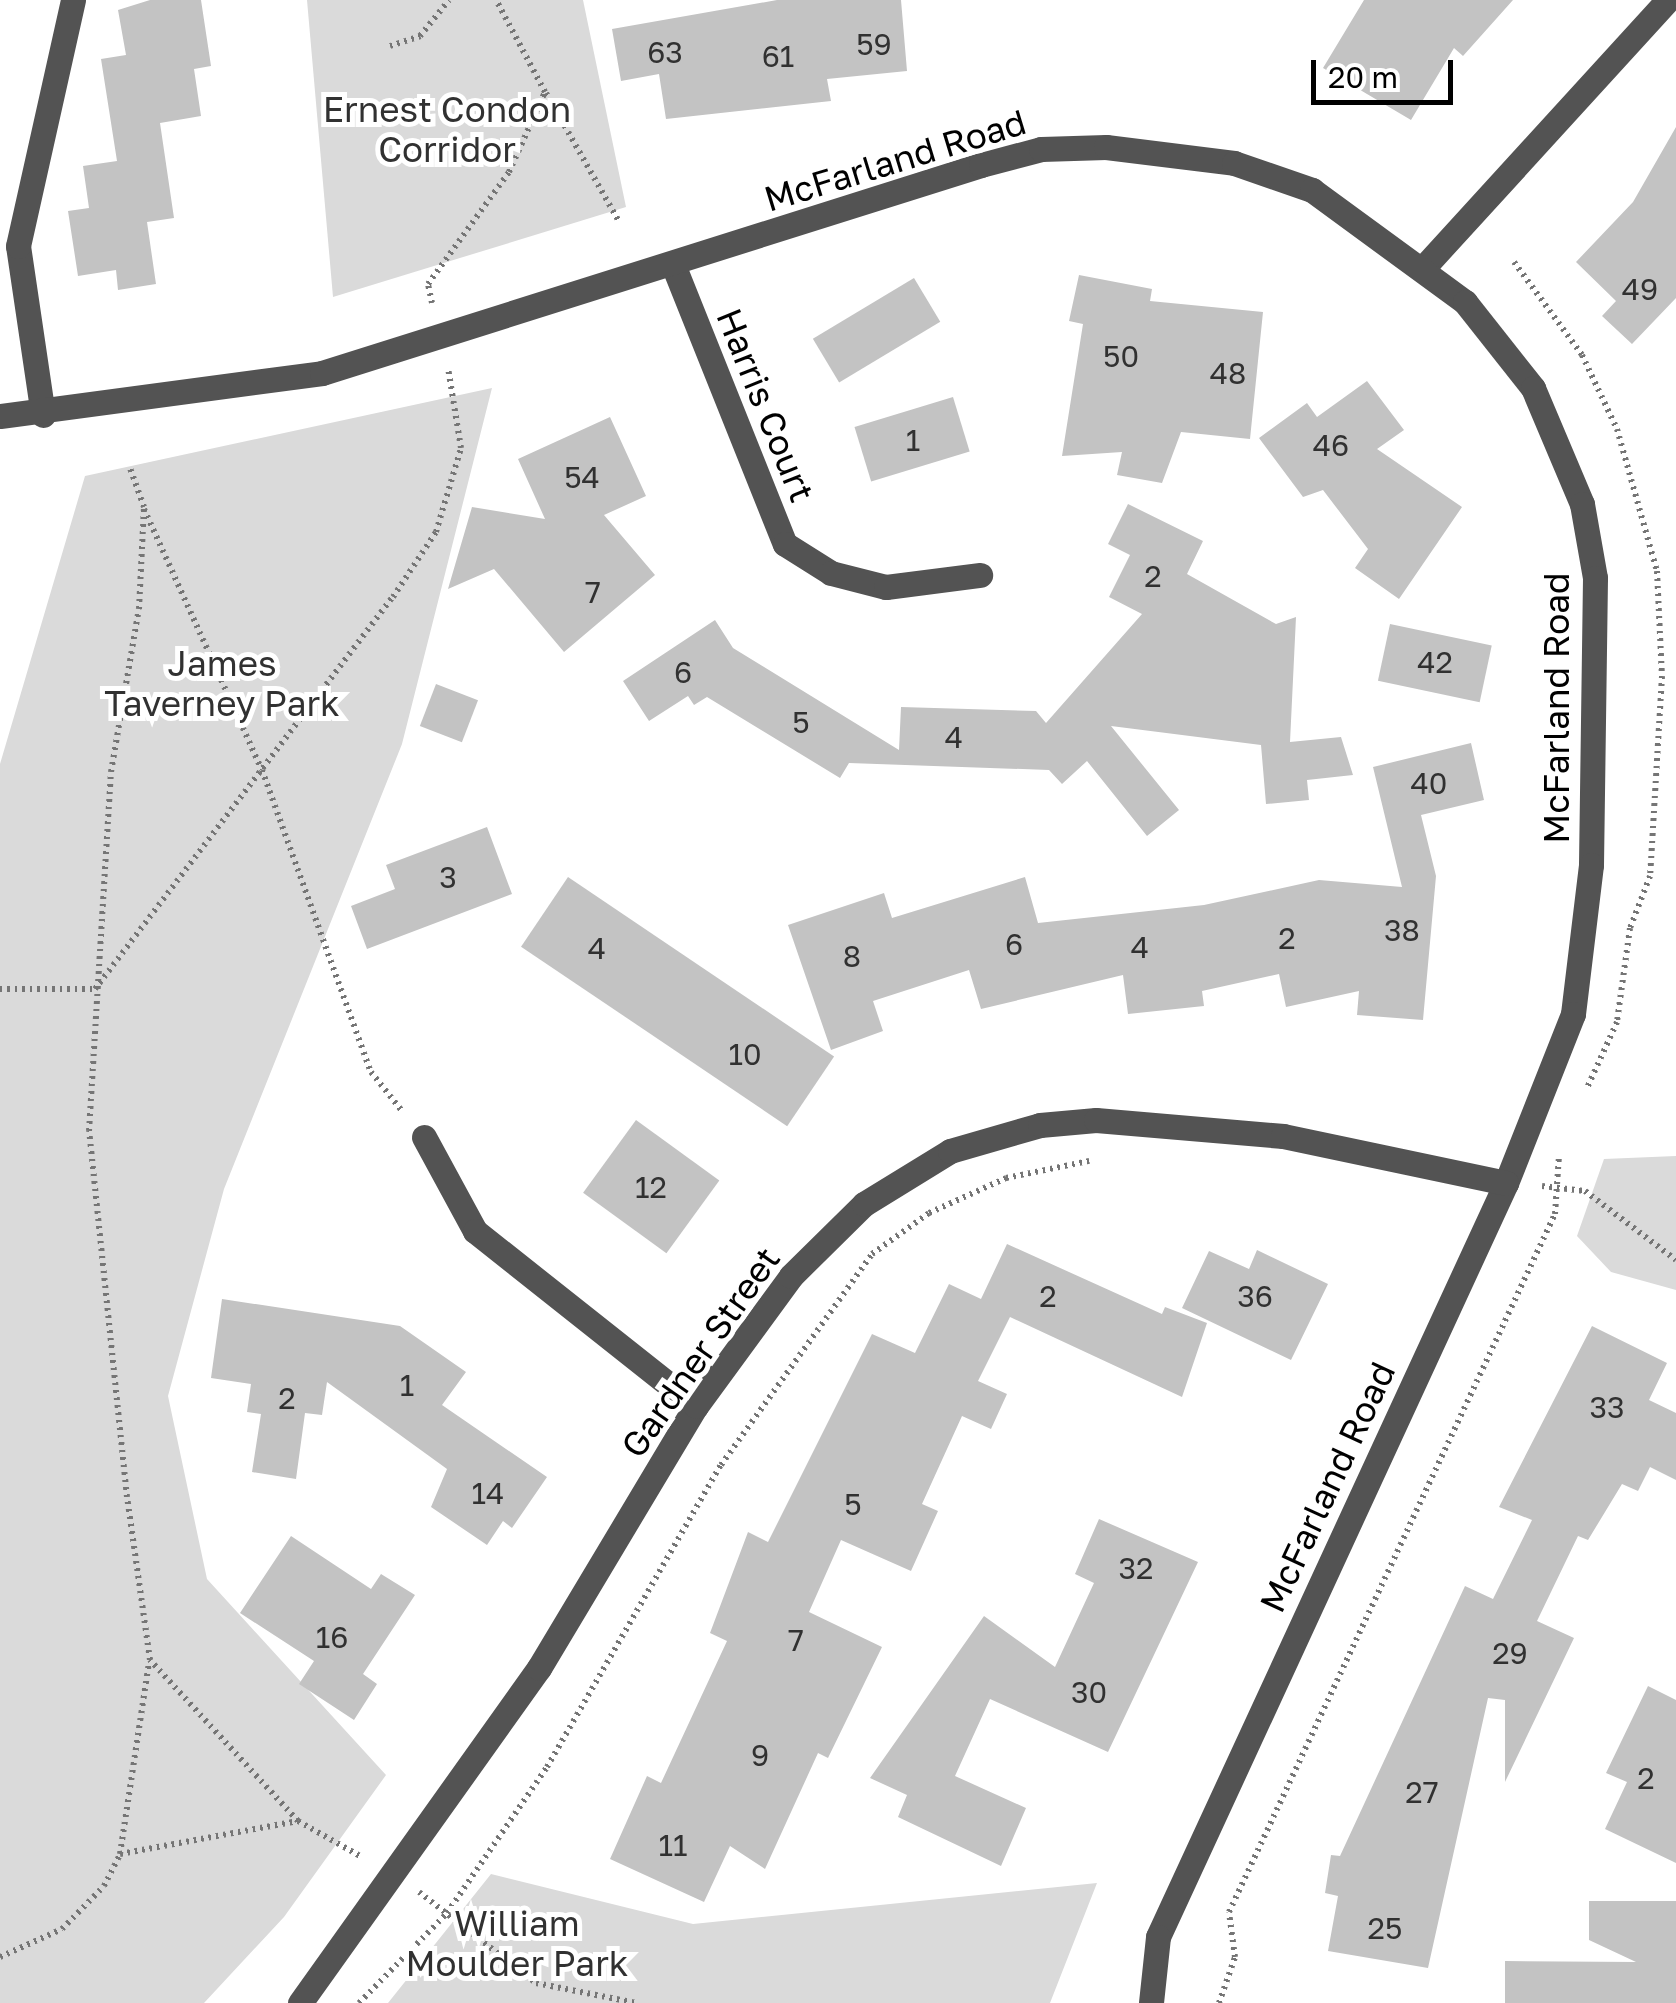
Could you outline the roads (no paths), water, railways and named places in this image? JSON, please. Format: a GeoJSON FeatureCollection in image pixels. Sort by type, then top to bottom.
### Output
{"type":"FeatureCollection","features":[{"type":"Feature","properties":{"kind":"street"},"geometry":{"type":"LineString","coordinates":[[43,415],[18,246],[73,0]]}},
{"type":"Feature","properties":{"kind":"street"},"geometry":{"type":"LineString","coordinates":[[1424,267],[1668,0]]}},
{"type":"Feature","properties":{"kind":"street","name":"McFarland Road"},"geometry":{"type":"LineString","coordinates":[[0,416],[43,415],[322,374],[441,342],[981,165],[1041,150],[1106,147],[1272,174],[1352,212],[1424,267],[1533,388],[1582,504],[1595,578],[1591,865],[1573,1014],[1506,1183],[1158,1938],[1151,2003]]}},
{"type":"Feature","properties":{"kind":"street","name":"Harris Court"},"geometry":{"type":"LineString","coordinates":[[674,267],[786,544],[831,573],[886,588],[980,575]]}},
{"type":"Feature","properties":{"kind":"street","name":"Gardner Street"},"geometry":{"type":"LineString","coordinates":[[300,2003],[396,1875],[539,1668],[696,1406],[791,1276],[864,1204],[950,1151],[994,1137],[1040,1125],[1153,1120],[1506,1183]]}},
{"type":"Feature","properties":{"kind":"street"},"geometry":{"type":"LineString","coordinates":[[424,1137],[475,1232],[696,1406]]}},
{"type":"Feature","properties":{"kind":"park label","name":"Ernest Condon Corridor"},"geometry":{"type":"Point","coordinates":[447,129]}},
{"type":"Feature","properties":{"kind":"park label","name":"James Taverney Park"},"geometry":{"type":"Point","coordinates":[222,683]}},
{"type":"Feature","properties":{"kind":"park label","name":"William Moulder Park"},"geometry":{"type":"Point","coordinates":[517,1943]}}]}
